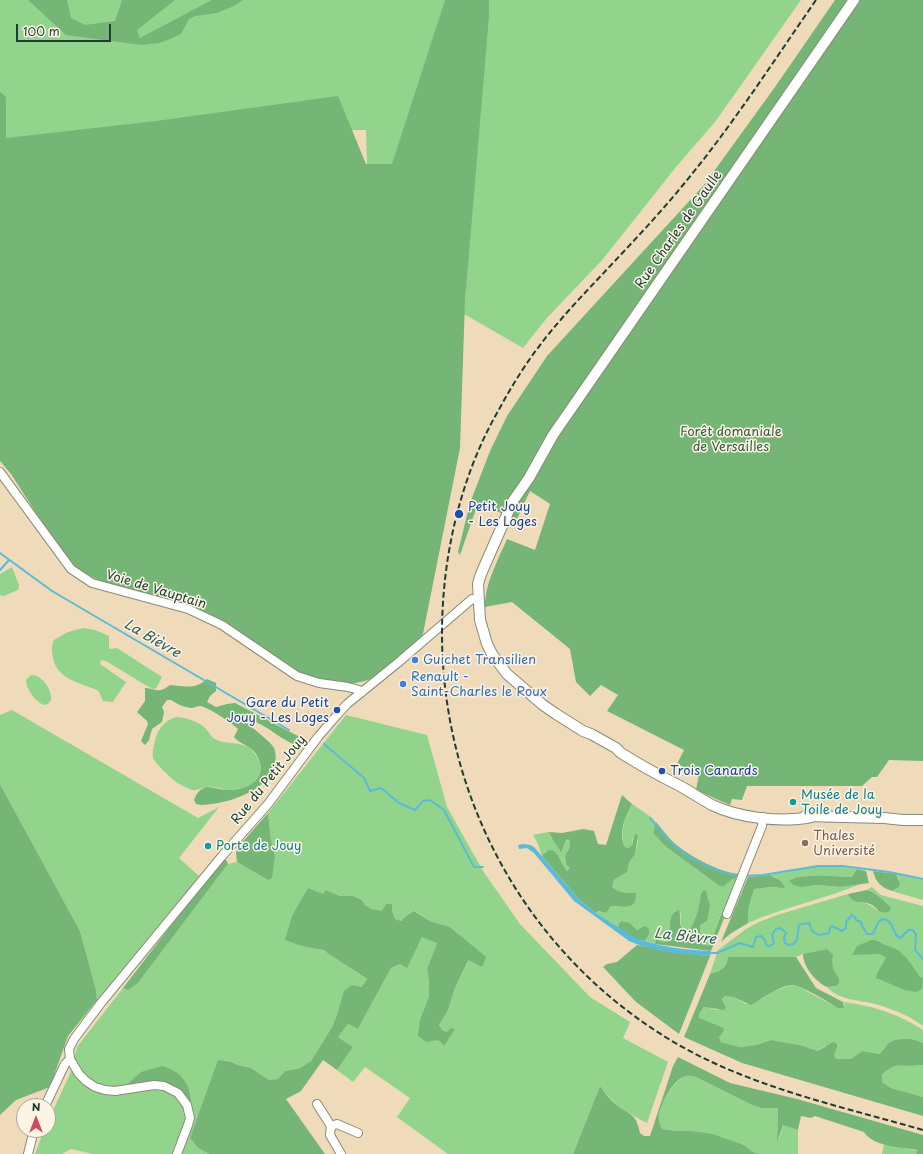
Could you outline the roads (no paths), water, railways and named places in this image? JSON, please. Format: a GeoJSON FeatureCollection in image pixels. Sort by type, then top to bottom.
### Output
{"type":"FeatureCollection","features":[{"type":"Feature","properties":{"kind":"main road","name":"Rue Charles de Gaulle"},"geometry":{"type":"LineString","coordinates":[[854,0],[553,435],[529,478],[513,501],[480,574],[478,584],[481,624],[492,654],[508,674],[543,705],[583,731],[592,734],[657,775],[713,805],[739,814],[774,820],[797,820],[811,817],[923,820]]}},
{"type":"Feature","properties":{"kind":"main road","name":"Rue Charles de Gaulle"},"geometry":{"type":"LineString","coordinates":[[890,818],[902,815],[923,815]]}},
{"type":"Feature","properties":{"kind":"street","name":"Voie de Vauptain"},"geometry":{"type":"LineString","coordinates":[[0,472],[71,569],[92,583],[188,609],[222,625],[298,676],[319,683],[348,687],[362,692]]}},
{"type":"Feature","properties":{"kind":"street","name":"Rue du Petit Jouy"},"geometry":{"type":"LineString","coordinates":[[49,1098],[65,1064],[70,1059],[69,1049],[101,1003],[222,856],[268,804],[337,715],[347,704],[418,646],[472,599],[479,600]]}},
{"type":"Feature","properties":{"kind":"street"},"geometry":{"type":"LineString","coordinates":[[727,914],[762,826],[763,818]]}},
{"type":"Feature","properties":{"kind":"street"},"geometry":{"type":"LineString","coordinates":[[70,1059],[79,1074],[95,1087],[115,1091],[154,1085],[164,1086],[178,1093],[187,1105],[190,1118],[177,1154]]}},
{"type":"Feature","properties":{"kind":"street"},"geometry":{"type":"LineString","coordinates":[[317,1104],[331,1126],[330,1135],[342,1154]]}},
{"type":"Feature","properties":{"kind":"street"},"geometry":{"type":"LineString","coordinates":[[331,1126],[337,1124],[358,1133]]}},
{"type":"Feature","properties":{"kind":"street"},"geometry":{"type":"LineString","coordinates":[[28,1154],[32,1138]]}},
{"type":"Feature","properties":{"kind":"water"},"geometry":{"type":"Polygon","coordinates":[[[523,844],[534,847],[578,898],[596,913],[634,937],[652,943],[672,947],[711,951],[710,956],[658,950],[629,941],[574,901],[534,853],[527,848],[519,849],[518,845],[523,844]]]}},
{"type":"Feature","properties":{"kind":"waterway","name":"La Bièvre"},"geometry":{"type":"LineString","coordinates":[[0,553],[52,591],[289,730]]}},
{"type":"Feature","properties":{"kind":"waterway","name":"La Bièvre"},"geometry":{"type":"LineString","coordinates":[[0,570],[9,560]]}},
{"type":"Feature","properties":{"kind":"waterway","name":"La Bièvre"},"geometry":{"type":"LineString","coordinates":[[324,744],[364,778],[370,791],[381,788],[399,803],[415,810],[423,801],[430,800],[444,810],[474,867],[483,867]]}},
{"type":"Feature","properties":{"kind":"waterway"},"geometry":{"type":"LineString","coordinates":[[650,818],[662,833],[681,851],[714,869],[739,876]]}},
{"type":"Feature","properties":{"kind":"waterway"},"geometry":{"type":"LineString","coordinates":[[745,876],[763,875],[818,866],[842,866],[889,872],[923,879]]}},
{"type":"Feature","properties":{"kind":"waterway","name":"La Bièvre"},"geometry":{"type":"LineString","coordinates":[[709,953],[717,953],[740,943],[753,947],[756,937],[761,936],[765,940],[766,945],[770,946],[774,943],[772,935],[775,930],[779,928],[786,933],[784,938],[785,943],[789,945],[794,944],[797,939],[799,925],[809,923],[812,931],[819,935],[829,933],[832,926],[842,931],[846,928],[846,922],[852,915],[856,920],[861,922],[867,934],[873,934],[878,923],[882,919],[888,921],[897,936],[901,938],[908,930],[913,930],[916,935],[915,950],[923,959]]}},
{"type":"Feature","properties":{"kind":"railway"},"geometry":{"type":"LineString","coordinates":[[816,0],[752,94],[701,163],[641,233],[551,331],[526,364],[497,413],[471,468],[454,526],[443,601],[444,675],[456,747],[478,816],[511,881],[554,941],[606,993],[667,1038],[697,1055],[728,1069],[759,1082],[792,1093],[923,1130]]}},
{"type":"Feature","properties":{"kind":"place","name":"Petit Jouy - Les Loges"},"geometry":{"type":"Point","coordinates":[459,514]}},
{"type":"Feature","properties":{"kind":"place","name":"Guichet Transilien"},"geometry":{"type":"Point","coordinates":[415,660]}},
{"type":"Feature","properties":{"kind":"place","name":"Renault - Saint-Charles le Roux"},"geometry":{"type":"Point","coordinates":[403,684]}},
{"type":"Feature","properties":{"kind":"place","name":"Gare du Petit Jouy - Les Loges"},"geometry":{"type":"Point","coordinates":[337,710]}},
{"type":"Feature","properties":{"kind":"place","name":"Trois Canards"},"geometry":{"type":"Point","coordinates":[662,771]}},
{"type":"Feature","properties":{"kind":"place","name":"Musée de la Toile de Jouy"},"geometry":{"type":"Point","coordinates":[793,802]}},
{"type":"Feature","properties":{"kind":"place","name":"Thales Université"},"geometry":{"type":"Point","coordinates":[805,843]}},
{"type":"Feature","properties":{"kind":"place","name":"Porte de Jouy"},"geometry":{"type":"Point","coordinates":[208,846]}},
{"type":"Feature","properties":{"kind":"park label","name":"Forêt domaniale de Versailles"},"geometry":{"type":"Point","coordinates":[731,440]}}]}
